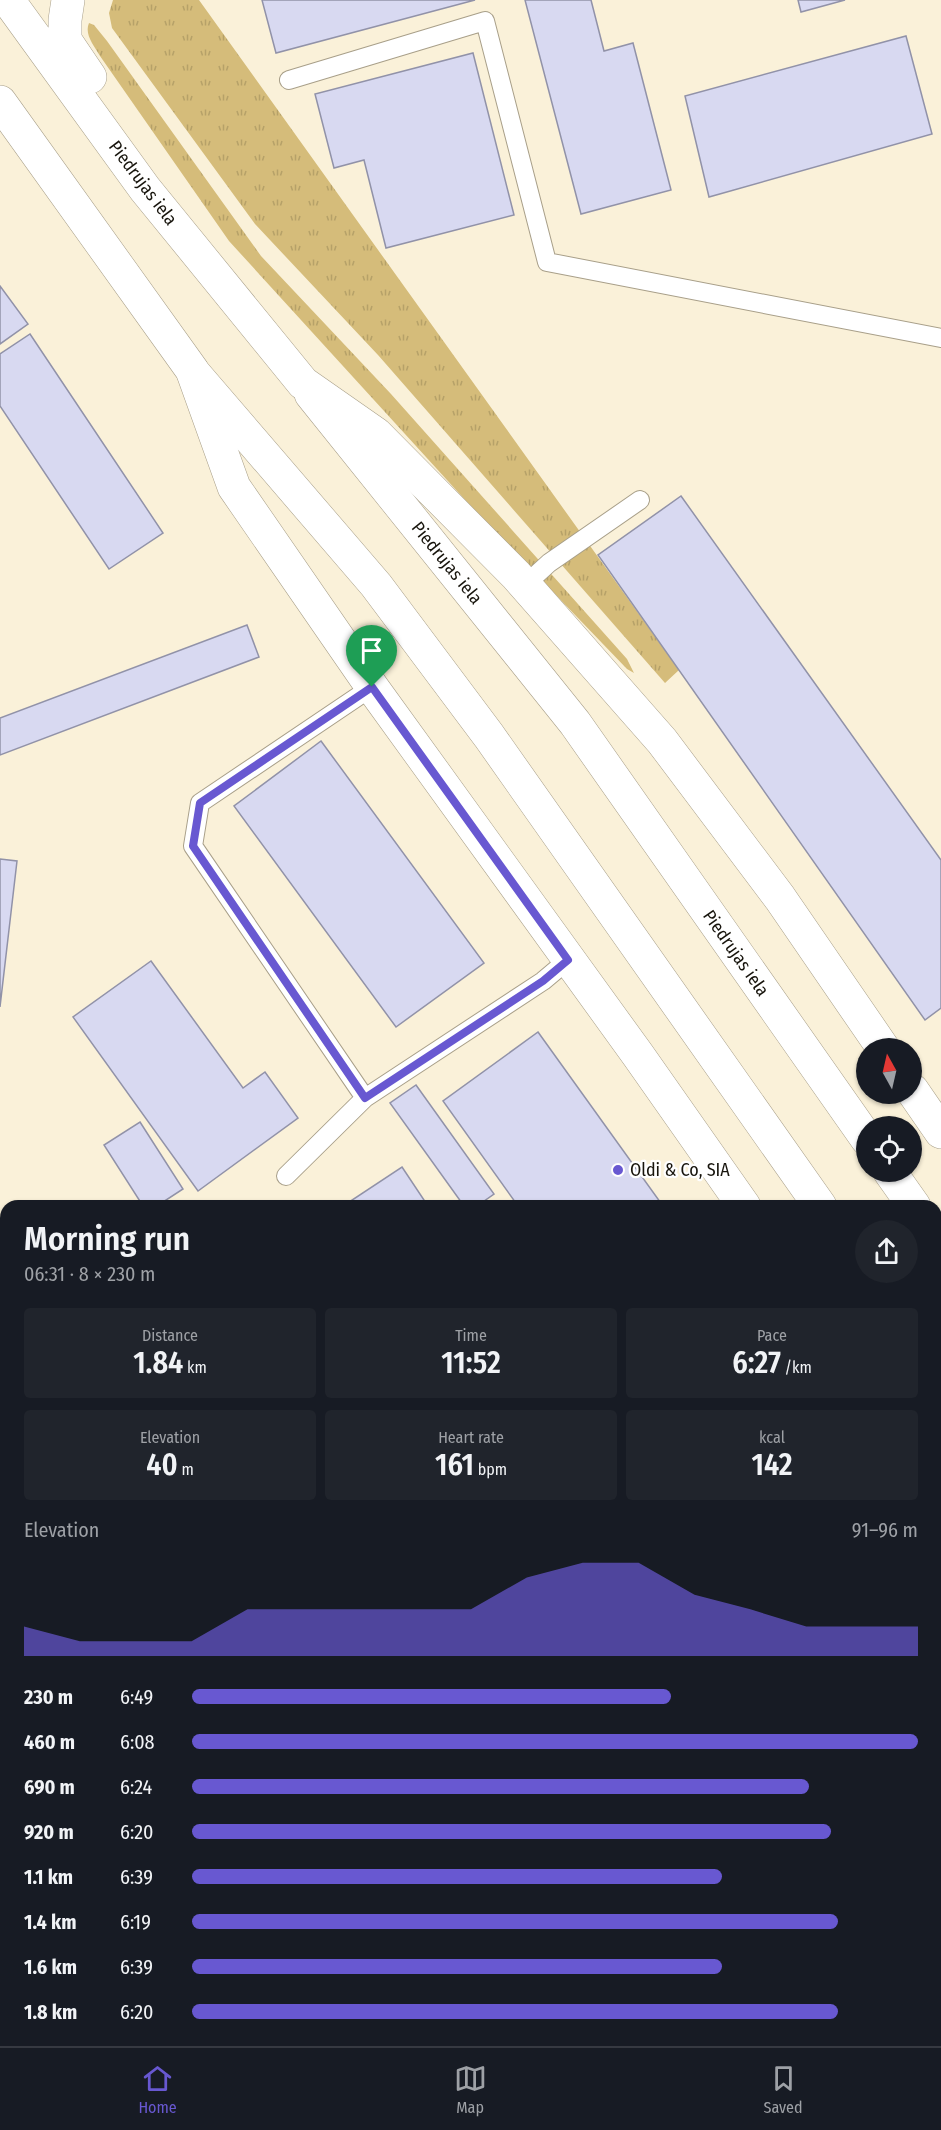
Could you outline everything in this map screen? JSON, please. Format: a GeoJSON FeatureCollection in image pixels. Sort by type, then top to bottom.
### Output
{"type":"FeatureCollection","features":[{"type":"Feature","properties":{"kind":"main road","name":"Piedrujas iela"},"geometry":{"type":"LineString","coordinates":[[8,0],[145,189],[575,723],[856,1124]]}},
{"type":"Feature","properties":{"kind":"main road"},"geometry":{"type":"LineString","coordinates":[[68,0],[65,40],[140,152],[145,189]]}},
{"type":"Feature","properties":{"kind":"main road"},"geometry":{"type":"LineString","coordinates":[[0,102],[192,370],[376,585],[489,736],[816,1200]]}},
{"type":"Feature","properties":{"kind":"main road"},"geometry":{"type":"LineString","coordinates":[[192,370],[234,487],[372,687],[740,1200]]}},
{"type":"Feature","properties":{"kind":"main road"},"geometry":{"type":"LineString","coordinates":[[303,383],[376,434],[525,585],[662,741],[780,898],[876,1038]]}},
{"type":"Feature","properties":{"kind":"main road"},"geometry":{"type":"LineString","coordinates":[[922,1104],[941,1132]]}},
{"type":"Feature","properties":{"kind":"main road"},"geometry":{"type":"LineString","coordinates":[[897,1182],[910,1200]]}},
{"type":"Feature","properties":{"kind":"lane"},"geometry":{"type":"LineString","coordinates":[[289,80],[485,21],[547,262],[941,338]]}},
{"type":"Feature","properties":{"kind":"lane"},"geometry":{"type":"LineString","coordinates":[[525,585],[549,563],[640,500]]}},
{"type":"Feature","properties":{"kind":"lane"},"geometry":{"type":"LineString","coordinates":[[365,1098],[193,846],[200,803],[372,687]]}},
{"type":"Feature","properties":{"kind":"lane"},"geometry":{"type":"LineString","coordinates":[[286,1176],[365,1098],[543,981],[568,960]]}},
{"type":"Feature","properties":{"kind":"green space"},"geometry":{"type":"Polygon","coordinates":[[[113,0],[199,0],[679,670],[665,683],[378,355],[255,224],[112,28],[109,13],[113,0]]]}},
{"type":"Feature","properties":{"kind":"green space"},"geometry":{"type":"Polygon","coordinates":[[[89,23],[94,25],[107,41],[261,256],[391,394],[627,659],[634,673],[627,669],[478,514],[229,241],[100,56],[89,36],[89,23]]]}},
{"type":"Feature","properties":{"kind":"building"},"geometry":{"type":"Polygon","coordinates":[[[262,0],[475,0],[276,53],[262,0]]]}},
{"type":"Feature","properties":{"kind":"building"},"geometry":{"type":"Polygon","coordinates":[[[525,0],[591,0],[604,51],[633,43],[671,190],[581,214],[525,0]]]}},
{"type":"Feature","properties":{"kind":"building"},"geometry":{"type":"Polygon","coordinates":[[[798,0],[845,0],[801,12],[798,0]]]}},
{"type":"Feature","properties":{"kind":"building"},"geometry":{"type":"Polygon","coordinates":[[[906,36],[932,134],[709,197],[685,96],[906,36]]]}},
{"type":"Feature","properties":{"kind":"building"},"geometry":{"type":"Polygon","coordinates":[[[473,53],[514,215],[386,248],[364,160],[334,168],[315,94],[473,53]]]}},
{"type":"Feature","properties":{"kind":"building"},"geometry":{"type":"Polygon","coordinates":[[[0,286],[28,324],[0,344],[0,286]]]}},
{"type":"Feature","properties":{"kind":"building"},"geometry":{"type":"Polygon","coordinates":[[[30,334],[163,533],[109,569],[0,406],[0,354],[30,334]]]}},
{"type":"Feature","properties":{"kind":"building"},"geometry":{"type":"Polygon","coordinates":[[[681,496],[941,860],[941,1008],[925,1020],[598,555],[681,496]]]}},
{"type":"Feature","properties":{"kind":"building"},"geometry":{"type":"Polygon","coordinates":[[[247,625],[259,657],[0,755],[0,718],[247,625]]]}},
{"type":"Feature","properties":{"kind":"building"},"geometry":{"type":"Polygon","coordinates":[[[321,741],[484,963],[396,1027],[234,806],[321,741]]]}},
{"type":"Feature","properties":{"kind":"building"},"geometry":{"type":"Polygon","coordinates":[[[0,859],[17,861],[0,1007],[0,859]]]}},
{"type":"Feature","properties":{"kind":"building"},"geometry":{"type":"Polygon","coordinates":[[[151,961],[243,1088],[265,1072],[298,1118],[198,1191],[73,1017],[151,961]]]}},
{"type":"Feature","properties":{"kind":"building"},"geometry":{"type":"Polygon","coordinates":[[[538,1032],[659,1200],[514,1200],[443,1101],[538,1032]]]}},
{"type":"Feature","properties":{"kind":"building"},"geometry":{"type":"Polygon","coordinates":[[[416,1085],[494,1194],[486,1200],[460,1200],[390,1103],[416,1085]]]}},
{"type":"Feature","properties":{"kind":"building"},"geometry":{"type":"Polygon","coordinates":[[[140,1122],[183,1189],[166,1200],[139,1200],[104,1145],[140,1122]]]}},
{"type":"Feature","properties":{"kind":"building"},"geometry":{"type":"Polygon","coordinates":[[[402,1167],[424,1200],[352,1200],[402,1167]]]}},
{"type":"Feature","properties":{"kind":"place","name":"Oldi & Co, SIA"},"geometry":{"type":"Point","coordinates":[618,1170]}},
{"type":"Feature","properties":{"kind":"route"},"geometry":{"type":"LineString","coordinates":[[372,687],[568,960],[543,981],[365,1098],[193,846],[200,803],[372,687]]}}]}
